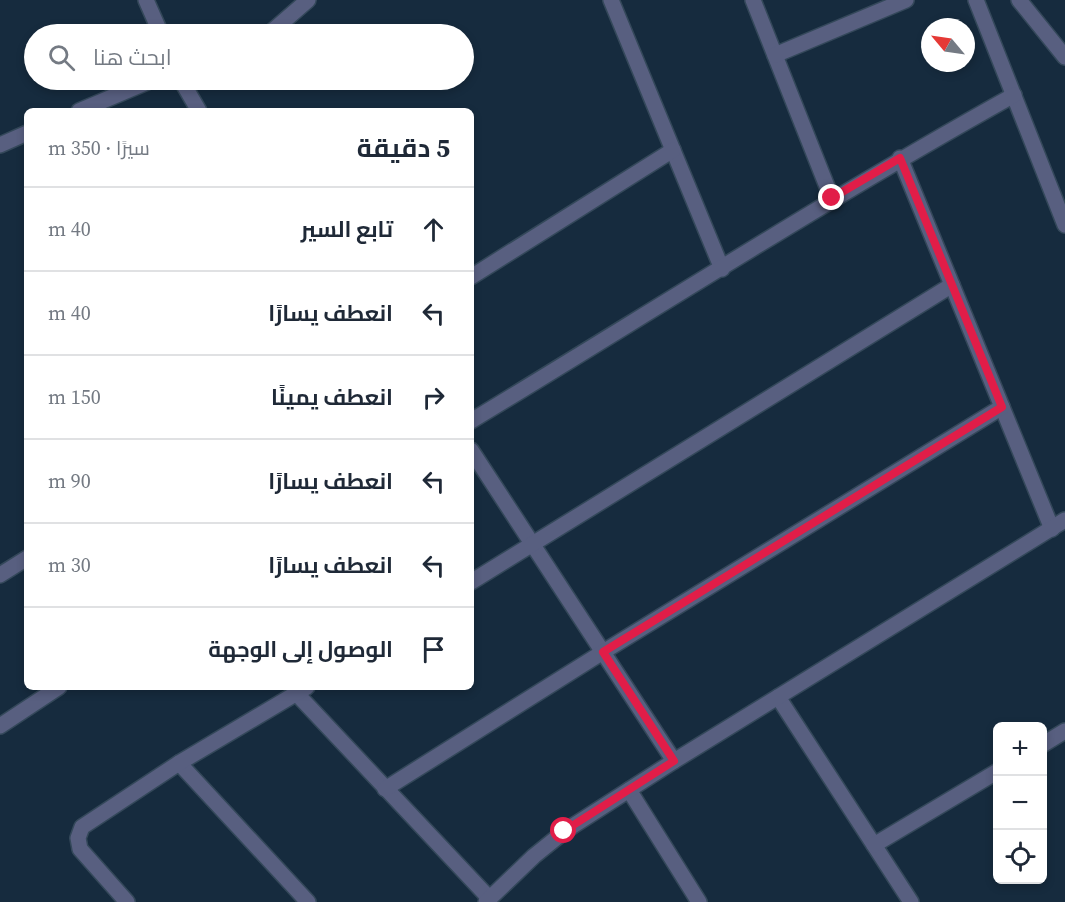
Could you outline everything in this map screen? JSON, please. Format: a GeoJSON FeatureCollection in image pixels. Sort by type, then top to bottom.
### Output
{"type":"FeatureCollection","features":[{"type":"Feature","properties":{"kind":"street"},"geometry":{"type":"LineString","coordinates":[[146,0],[157,24]]}},
{"type":"Feature","properties":{"kind":"street"},"geometry":{"type":"LineString","coordinates":[[280,24],[308,0]]}},
{"type":"Feature","properties":{"kind":"street"},"geometry":{"type":"LineString","coordinates":[[611,0],[722,268]]}},
{"type":"Feature","properties":{"kind":"street"},"geometry":{"type":"LineString","coordinates":[[753,0],[832,198]]}},
{"type":"Feature","properties":{"kind":"street"},"geometry":{"type":"LineString","coordinates":[[775,55],[906,0]]}},
{"type":"Feature","properties":{"kind":"street"},"geometry":{"type":"LineString","coordinates":[[1019,0],[1065,57]]}},
{"type":"Feature","properties":{"kind":"street"},"geometry":{"type":"LineString","coordinates":[[981,2],[1014,95],[1065,225]]}},
{"type":"Feature","properties":{"kind":"street"},"geometry":{"type":"LineString","coordinates":[[86,108],[128,90]]}},
{"type":"Feature","properties":{"kind":"street"},"geometry":{"type":"LineString","coordinates":[[187,90],[197,108]]}},
{"type":"Feature","properties":{"kind":"street"},"geometry":{"type":"LineString","coordinates":[[474,419],[832,198],[1014,95]]}},
{"type":"Feature","properties":{"kind":"street"},"geometry":{"type":"LineString","coordinates":[[0,145],[24,134]]}},
{"type":"Feature","properties":{"kind":"street"},"geometry":{"type":"LineString","coordinates":[[474,275],[673,150]]}},
{"type":"Feature","properties":{"kind":"street"},"geometry":{"type":"LineString","coordinates":[[900,158],[1052,529]]}},
{"type":"Feature","properties":{"kind":"street"},"geometry":{"type":"LineString","coordinates":[[474,580],[952,285]]}},
{"type":"Feature","properties":{"kind":"street"},"geometry":{"type":"LineString","coordinates":[[385,789],[1002,407]]}},
{"type":"Feature","properties":{"kind":"street"},"geometry":{"type":"LineString","coordinates":[[474,455],[674,761]]}},
{"type":"Feature","properties":{"kind":"street"},"geometry":{"type":"LineString","coordinates":[[127,902],[80,849],[78,838],[82,827],[179,763],[302,690],[385,789],[488,901],[534,856],[564,831],[1065,520]]}},
{"type":"Feature","properties":{"kind":"street"},"geometry":{"type":"LineString","coordinates":[[0,575],[24,560]]}},
{"type":"Feature","properties":{"kind":"street"},"geometry":{"type":"LineString","coordinates":[[0,726],[55,690]]}},
{"type":"Feature","properties":{"kind":"street"},"geometry":{"type":"LineString","coordinates":[[778,698],[911,902]]}},
{"type":"Feature","properties":{"kind":"street"},"geometry":{"type":"LineString","coordinates":[[1047,742],[1065,731]]}},
{"type":"Feature","properties":{"kind":"street"},"geometry":{"type":"LineString","coordinates":[[179,763],[308,902]]}},
{"type":"Feature","properties":{"kind":"street"},"geometry":{"type":"LineString","coordinates":[[874,845],[993,774]]}},
{"type":"Feature","properties":{"kind":"street"},"geometry":{"type":"LineString","coordinates":[[629,790],[699,902]]}},
{"type":"Feature","properties":{"kind":"route"},"geometry":{"type":"LineString","coordinates":[[564,831],[674,761],[603,652],[1002,407],[900,158],[832,198]]}}]}
